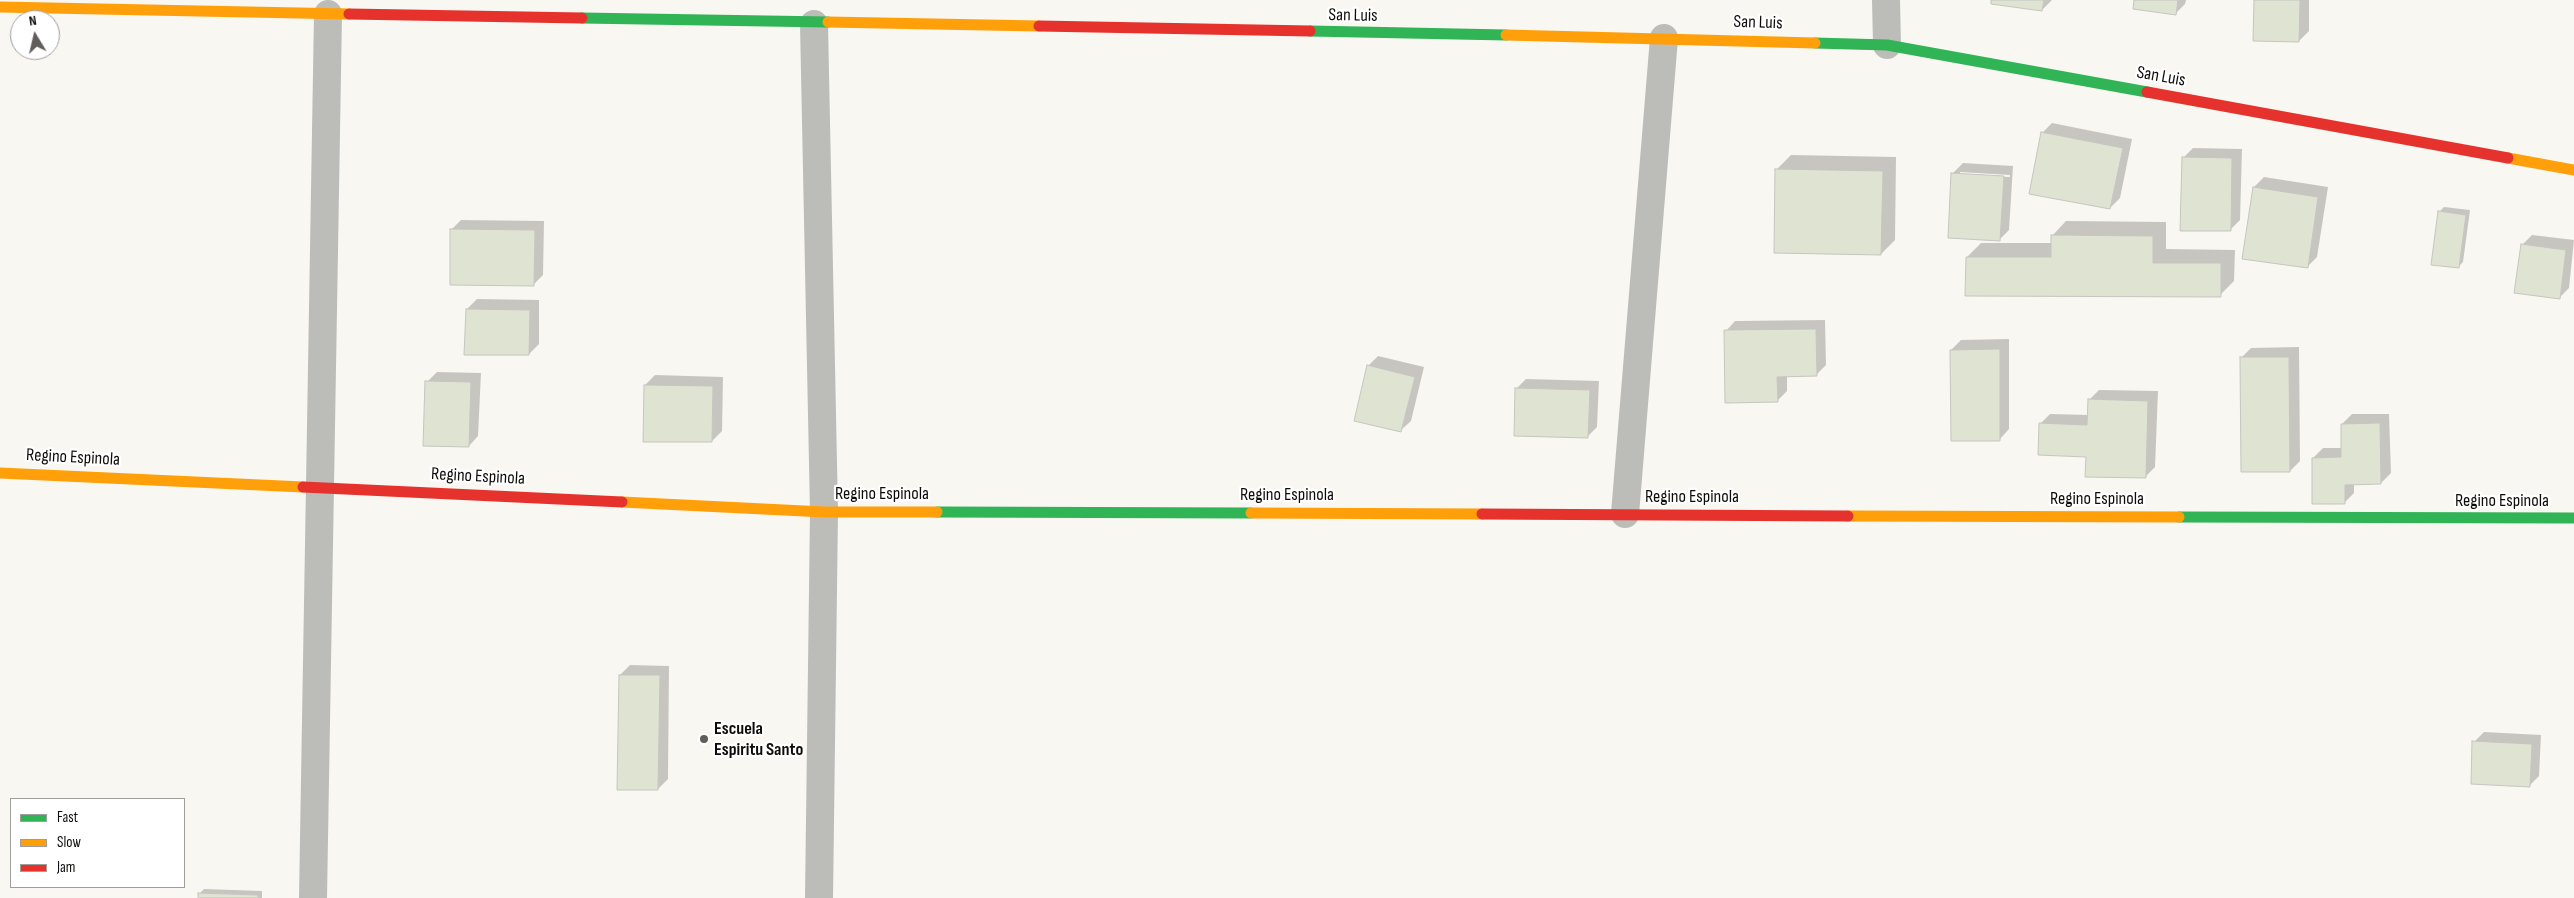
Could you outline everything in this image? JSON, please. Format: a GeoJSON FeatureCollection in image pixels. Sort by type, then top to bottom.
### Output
{"type":"FeatureCollection","features":[{"type":"Feature","properties":{"kind":"street"},"geometry":{"type":"LineString","coordinates":[[1886,0],[1887,45]]}},
{"type":"Feature","properties":{"kind":"street","name":"San Luis"},"geometry":{"type":"LineString","coordinates":[[0,7],[814,24],[1664,38],[1887,45],[2574,170]]}},
{"type":"Feature","properties":{"kind":"street"},"geometry":{"type":"LineString","coordinates":[[314,898],[328,14]]}},
{"type":"Feature","properties":{"kind":"street"},"geometry":{"type":"LineString","coordinates":[[814,24],[824,512],[819,898]]}},
{"type":"Feature","properties":{"kind":"street"},"geometry":{"type":"LineString","coordinates":[[1624,514],[1664,38]]}},
{"type":"Feature","properties":{"kind":"street","name":"Regino Espinola"},"geometry":{"type":"LineString","coordinates":[[0,473],[824,512],[2574,518]]}},
{"type":"Feature","properties":{"kind":"building"},"geometry":{"type":"Polygon","coordinates":[[[1991,0],[2044,0],[2042,11],[1991,4],[1991,0]]]}},
{"type":"Feature","properties":{"kind":"building"},"geometry":{"type":"Polygon","coordinates":[[[2134,0],[2178,0],[2176,15],[2133,9],[2134,0]]]}},
{"type":"Feature","properties":{"kind":"building"},"geometry":{"type":"Polygon","coordinates":[[[2254,0],[2300,0],[2299,42],[2253,41],[2254,0]]]}},
{"type":"Feature","properties":{"kind":"building"},"geometry":{"type":"Polygon","coordinates":[[[2041,132],[2123,148],[2110,209],[2029,194],[2041,132]]]}},
{"type":"Feature","properties":{"kind":"building"},"geometry":{"type":"Polygon","coordinates":[[[2182,157],[2232,158],[2231,231],[2180,231],[2182,157]]]}},
{"type":"Feature","properties":{"kind":"building"},"geometry":{"type":"Polygon","coordinates":[[[1775,169],[1883,171],[1881,255],[1774,253],[1775,169]]]}},
{"type":"Feature","properties":{"kind":"building"},"geometry":{"type":"Polygon","coordinates":[[[1951,173],[2004,176],[2000,241],[1948,238],[1951,173]]]}},
{"type":"Feature","properties":{"kind":"building"},"geometry":{"type":"Polygon","coordinates":[[[2253,187],[2318,197],[2308,268],[2242,259],[2253,187]]]}},
{"type":"Feature","properties":{"kind":"building"},"geometry":{"type":"Polygon","coordinates":[[[2438,211],[2466,215],[2459,268],[2431,265],[2438,211]]]}},
{"type":"Feature","properties":{"kind":"building"},"geometry":{"type":"Polygon","coordinates":[[[450,229],[535,230],[534,286],[450,285],[450,229]]]}},
{"type":"Feature","properties":{"kind":"building"},"geometry":{"type":"Polygon","coordinates":[[[2051,235],[2153,236],[2153,263],[2221,263],[2221,297],[1965,296],[1966,257],[2051,257],[2051,235]]]}},
{"type":"Feature","properties":{"kind":"building"},"geometry":{"type":"Polygon","coordinates":[[[2521,244],[2566,250],[2560,299],[2514,293],[2521,244]]]}},
{"type":"Feature","properties":{"kind":"building"},"geometry":{"type":"Polygon","coordinates":[[[466,309],[530,310],[529,355],[464,355],[466,309]]]}},
{"type":"Feature","properties":{"kind":"building"},"geometry":{"type":"Polygon","coordinates":[[[1816,329],[1817,376],[1777,377],[1778,402],[1725,403],[1724,330],[1816,329]]]}},
{"type":"Feature","properties":{"kind":"building"},"geometry":{"type":"Polygon","coordinates":[[[2000,349],[2000,441],[1951,441],[1950,350],[2000,349]]]}},
{"type":"Feature","properties":{"kind":"building"},"geometry":{"type":"Polygon","coordinates":[[[2240,357],[2289,357],[2290,472],[2241,472],[2240,357]]]}},
{"type":"Feature","properties":{"kind":"building"},"geometry":{"type":"Polygon","coordinates":[[[1367,365],[1415,377],[1401,432],[1354,421],[1367,365]]]}},
{"type":"Feature","properties":{"kind":"building"},"geometry":{"type":"Polygon","coordinates":[[[425,381],[471,382],[469,447],[423,446],[425,381]]]}},
{"type":"Feature","properties":{"kind":"building"},"geometry":{"type":"Polygon","coordinates":[[[644,385],[713,386],[712,442],[643,442],[644,385]]]}},
{"type":"Feature","properties":{"kind":"building"},"geometry":{"type":"Polygon","coordinates":[[[1515,388],[1590,390],[1588,438],[1514,436],[1515,388]]]}},
{"type":"Feature","properties":{"kind":"building"},"geometry":{"type":"Polygon","coordinates":[[[2088,399],[2148,401],[2146,478],[2085,477],[2086,457],[2038,455],[2039,423],[2087,425],[2088,399]]]}},
{"type":"Feature","properties":{"kind":"building"},"geometry":{"type":"Polygon","coordinates":[[[2380,423],[2381,484],[2345,485],[2345,504],[2312,504],[2312,458],[2341,457],[2341,424],[2380,423]]]}},
{"type":"Feature","properties":{"kind":"building"},"geometry":{"type":"Polygon","coordinates":[[[619,675],[660,675],[658,790],[617,790],[619,675]]]}},
{"type":"Feature","properties":{"kind":"building"},"geometry":{"type":"Polygon","coordinates":[[[2472,741],[2532,744],[2530,787],[2471,784],[2472,741]]]}},
{"type":"Feature","properties":{"kind":"building"},"geometry":{"type":"Polygon","coordinates":[[[198,893],[258,895],[258,898],[198,898],[198,893]]]}},
{"type":"Feature","properties":{"kind":"traffic: fast"},"geometry":{"type":"LineString","coordinates":[[582,18],[828,22]]}},
{"type":"Feature","properties":{"kind":"traffic: fast"},"geometry":{"type":"LineString","coordinates":[[1310,31],[1506,35]]}},
{"type":"Feature","properties":{"kind":"traffic: fast"},"geometry":{"type":"LineString","coordinates":[[1815,43],[1887,45],[2147,92]]}},
{"type":"Feature","properties":{"kind":"traffic: fast"},"geometry":{"type":"LineString","coordinates":[[937,512],[1251,513]]}},
{"type":"Feature","properties":{"kind":"traffic: fast"},"geometry":{"type":"LineString","coordinates":[[2179,517],[2574,518]]}},
{"type":"Feature","properties":{"kind":"traffic: slow"},"geometry":{"type":"LineString","coordinates":[[0,7],[349,14]]}},
{"type":"Feature","properties":{"kind":"traffic: slow"},"geometry":{"type":"LineString","coordinates":[[828,22],[1039,26]]}},
{"type":"Feature","properties":{"kind":"traffic: slow"},"geometry":{"type":"LineString","coordinates":[[1506,35],[1815,43]]}},
{"type":"Feature","properties":{"kind":"traffic: slow"},"geometry":{"type":"LineString","coordinates":[[2508,158],[2574,170]]}},
{"type":"Feature","properties":{"kind":"traffic: slow"},"geometry":{"type":"LineString","coordinates":[[0,473],[303,487]]}},
{"type":"Feature","properties":{"kind":"traffic: slow"},"geometry":{"type":"LineString","coordinates":[[622,502],[824,512],[937,512]]}},
{"type":"Feature","properties":{"kind":"traffic: slow"},"geometry":{"type":"LineString","coordinates":[[1251,513],[1482,514]]}},
{"type":"Feature","properties":{"kind":"traffic: slow"},"geometry":{"type":"LineString","coordinates":[[1848,516],[2179,517]]}},
{"type":"Feature","properties":{"kind":"traffic: jam"},"geometry":{"type":"LineString","coordinates":[[349,14],[582,18]]}},
{"type":"Feature","properties":{"kind":"traffic: jam"},"geometry":{"type":"LineString","coordinates":[[1039,26],[1310,31]]}},
{"type":"Feature","properties":{"kind":"traffic: jam"},"geometry":{"type":"LineString","coordinates":[[2147,92],[2508,158]]}},
{"type":"Feature","properties":{"kind":"traffic: jam"},"geometry":{"type":"LineString","coordinates":[[303,487],[622,502]]}},
{"type":"Feature","properties":{"kind":"traffic: jam"},"geometry":{"type":"LineString","coordinates":[[1482,514],[1848,516]]}},
{"type":"Feature","properties":{"kind":"place","name":"Escuela Espiritu Santo"},"geometry":{"type":"Point","coordinates":[704,739]}}]}
